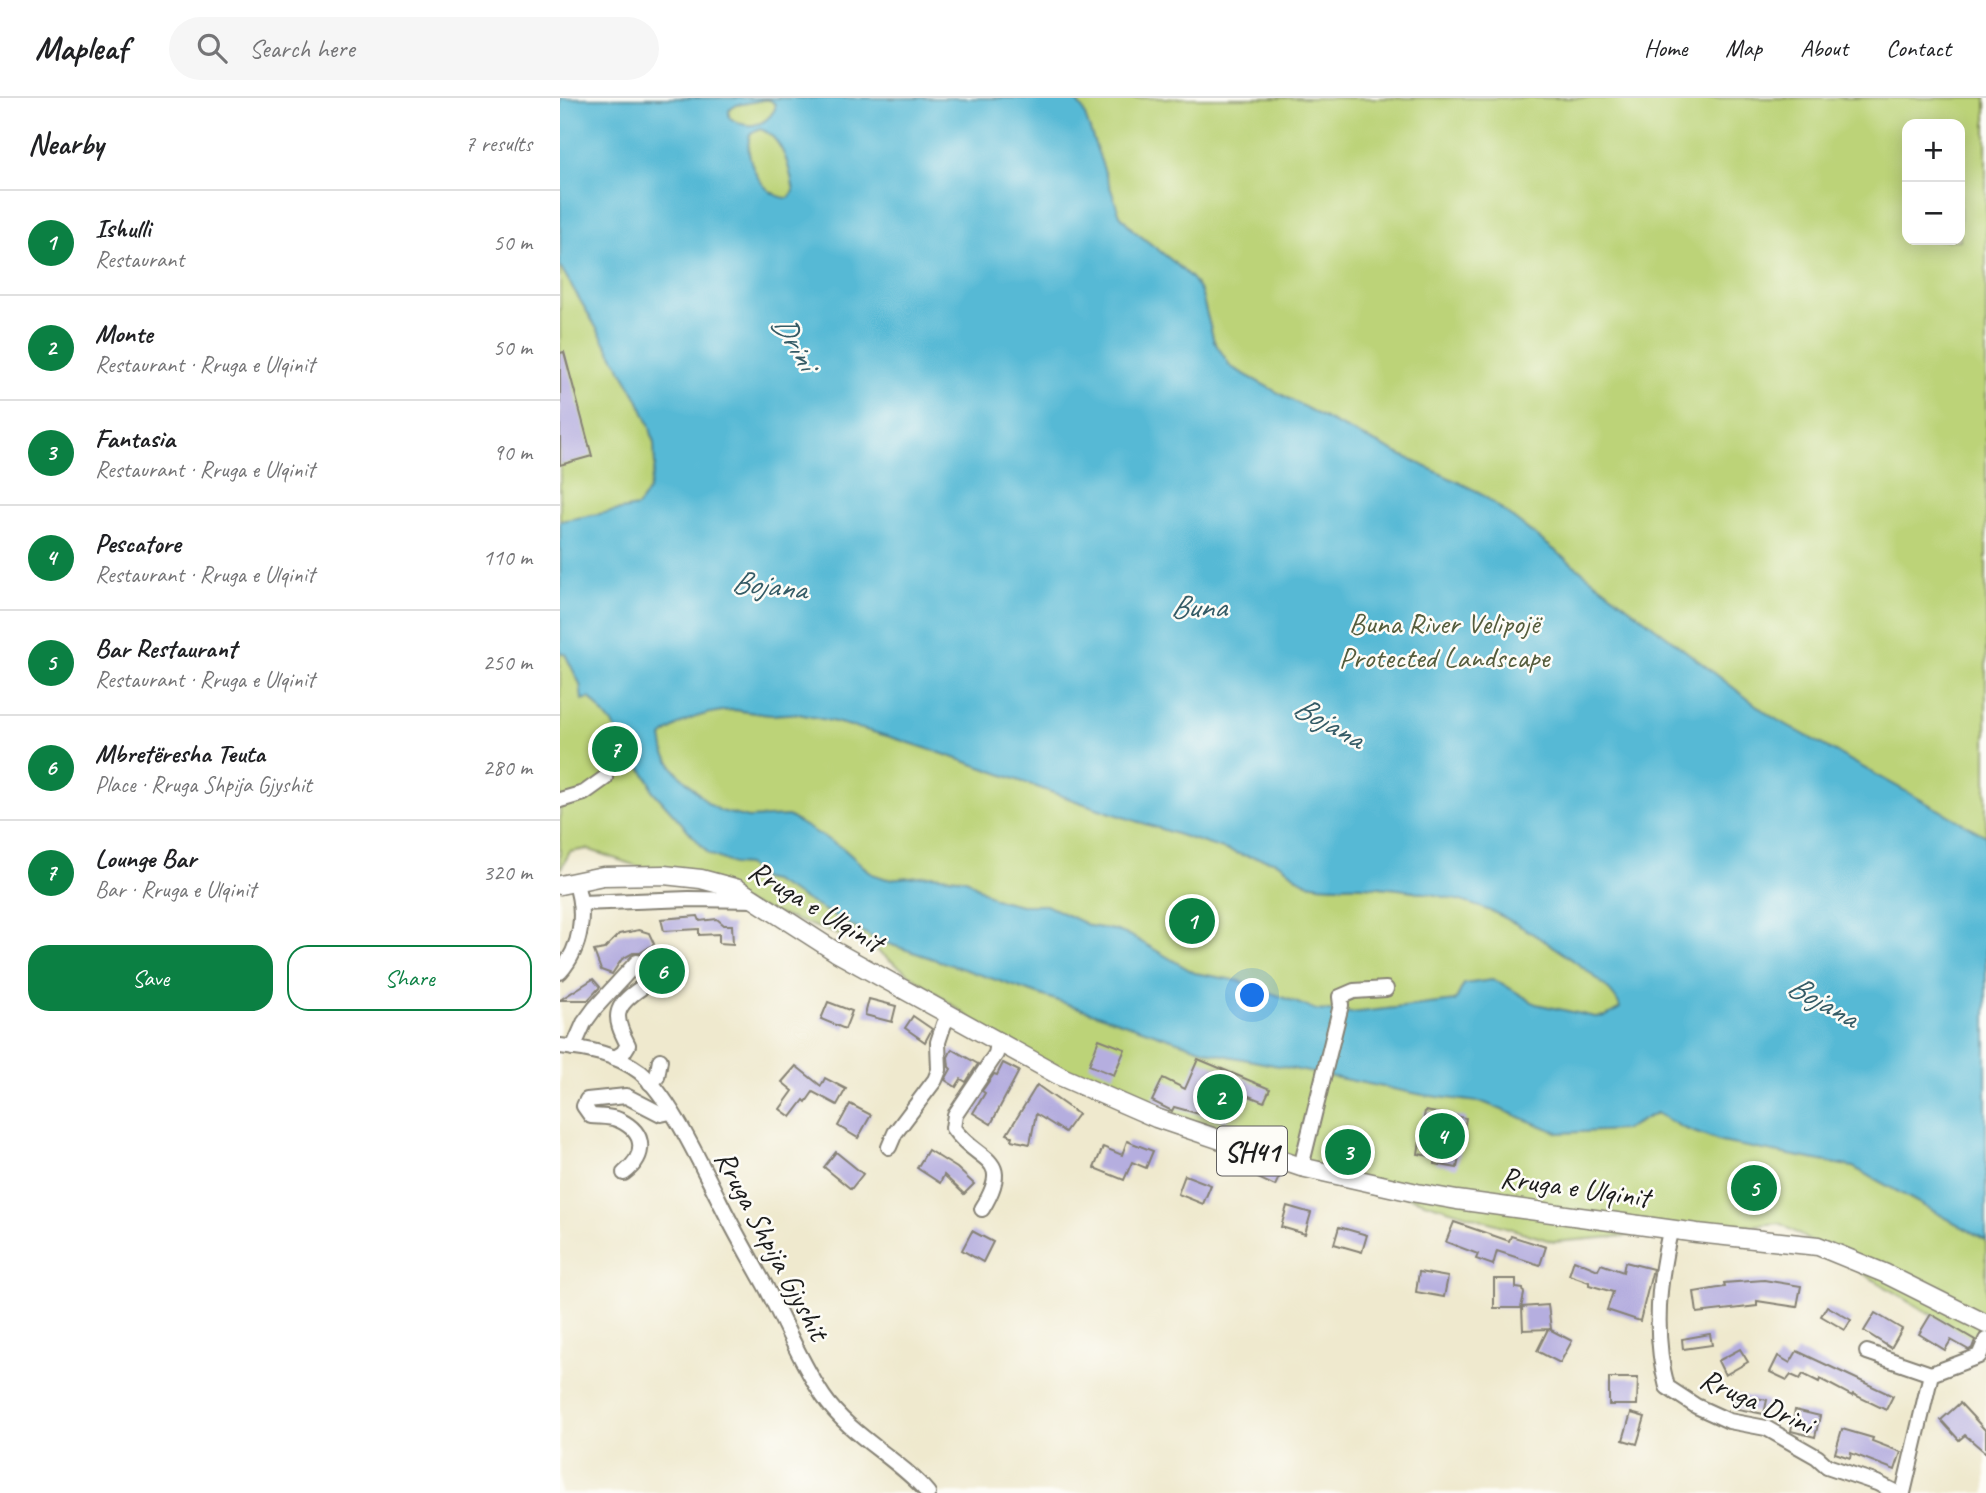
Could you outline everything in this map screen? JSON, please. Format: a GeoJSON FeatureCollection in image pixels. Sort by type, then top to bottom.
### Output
{"type":"FeatureCollection","features":[{"type":"Feature","properties":{"kind":"main road","name":"Rruga e Ulqinit"},"geometry":{"type":"LineString","coordinates":[[568,883],[624,875],[664,875],[720,883],[738,889],[836,952],[1062,1077],[1156,1118],[1301,1167],[1430,1195],[1818,1246],[1855,1260],[1986,1324]]}},
{"type":"Feature","properties":{"kind":"street"},"geometry":{"type":"LineString","coordinates":[[560,800],[584,793],[605,778]]}},
{"type":"Feature","properties":{"kind":"street"},"geometry":{"type":"LineString","coordinates":[[560,972],[571,960],[577,947],[582,915],[581,904],[568,883]]}},
{"type":"Feature","properties":{"kind":"street"},"geometry":{"type":"LineString","coordinates":[[581,904],[689,899],[757,900]]}},
{"type":"Feature","properties":{"kind":"street"},"geometry":{"type":"LineString","coordinates":[[566,1047],[595,1009],[637,962]]}},
{"type":"Feature","properties":{"kind":"street"},"geometry":{"type":"LineString","coordinates":[[615,1058],[623,1053],[628,1045],[617,1024],[618,1014],[626,1000],[641,988]]}},
{"type":"Feature","properties":{"kind":"street"},"geometry":{"type":"LineString","coordinates":[[1301,1167],[1321,1093],[1341,1005],[1340,997],[1348,992],[1386,989]]}},
{"type":"Feature","properties":{"kind":"street"},"geometry":{"type":"LineString","coordinates":[[889,1147],[895,1133],[935,1080],[939,1070],[938,1042],[950,1016]]}},
{"type":"Feature","properties":{"kind":"street"},"geometry":{"type":"LineString","coordinates":[[982,1209],[994,1190],[995,1173],[988,1159],[961,1139],[953,1128],[955,1115],[996,1054],[998,1043]]}},
{"type":"Feature","properties":{"kind":"street","name":"Rruga Shpija Gjyshit"},"geometry":{"type":"LineString","coordinates":[[566,1047],[601,1052],[639,1072],[650,1083],[681,1128],[792,1342],[823,1396],[835,1412],[915,1478],[928,1493]]}},
{"type":"Feature","properties":{"kind":"street"},"geometry":{"type":"LineString","coordinates":[[650,1083],[657,1077],[660,1060]]}},
{"type":"Feature","properties":{"kind":"street"},"geometry":{"type":"LineString","coordinates":[[624,1173],[635,1164],[641,1153],[640,1141],[632,1128],[617,1118],[591,1116],[584,1106],[587,1100],[626,1097],[661,1114],[670,1112]]}},
{"type":"Feature","properties":{"kind":"street","name":"Rruga Drini"},"geometry":{"type":"LineString","coordinates":[[1671,1228],[1657,1328],[1660,1362],[1667,1387],[1696,1406],[1729,1421],[1766,1427],[1828,1466],[1897,1493]]}},
{"type":"Feature","properties":{"kind":"street"},"geometry":{"type":"LineString","coordinates":[[1867,1352],[1931,1374],[1979,1356],[1986,1339]]}},
{"type":"Feature","properties":{"kind":"street"},"geometry":{"type":"LineString","coordinates":[[1903,1493],[1931,1374]]}},
{"type":"Feature","properties":{"kind":"green space","name":"Buna River Velipojë Protected Landscape"},"geometry":{"type":"Polygon","coordinates":[[[560,98],[1986,98],[1986,1348],[1780,1223],[1554,1242],[1221,1139],[1012,1048],[869,945],[587,849],[570,852],[560,870],[560,98]]]}},
{"type":"Feature","properties":{"kind":"water","name":"Buna"},"geometry":{"type":"Polygon","coordinates":[[[560,98],[1074,98],[1083,110],[1120,215],[1133,230],[1192,279],[1201,292],[1214,341],[1231,367],[1330,421],[1479,492],[1769,715],[1986,836],[1986,1240],[1853,1167],[1721,1142],[1683,1128],[1656,1113],[1624,1130],[1559,1133],[1485,1103],[1423,1095],[1213,1053],[877,940],[772,881],[762,879],[747,865],[733,864],[709,854],[652,790],[650,782],[612,724],[590,698],[582,700],[580,684],[565,654],[560,652],[560,521],[637,507],[648,492],[655,466],[654,443],[637,397],[560,266],[560,98]],[[770,100],[737,105],[729,110],[729,117],[741,124],[760,123],[775,109],[775,104],[770,100]],[[760,129],[750,134],[749,154],[756,175],[770,191],[789,198],[794,191],[788,164],[780,146],[768,133],[760,129]],[[725,711],[686,721],[662,737],[665,754],[675,770],[709,804],[721,811],[748,818],[788,816],[844,849],[872,874],[887,879],[932,875],[966,879],[995,899],[1021,905],[1046,905],[1090,926],[1131,936],[1195,973],[1240,981],[1316,1010],[1351,1013],[1455,1001],[1464,984],[1492,980],[1536,1004],[1595,1017],[1606,1016],[1620,1008],[1615,997],[1603,984],[1566,955],[1507,919],[1480,907],[1412,891],[1308,883],[1274,861],[1242,855],[1126,818],[885,735],[799,714],[771,715],[725,711]]]}},
{"type":"Feature","properties":{"kind":"building"},"geometry":{"type":"Polygon","coordinates":[[[564,352],[592,456],[560,465],[560,353],[564,352]]]}},
{"type":"Feature","properties":{"kind":"building"},"geometry":{"type":"Polygon","coordinates":[[[1176,910],[1206,923],[1201,933],[1172,918],[1176,910]]]}},
{"type":"Feature","properties":{"kind":"building"},"geometry":{"type":"Polygon","coordinates":[[[698,916],[700,921],[717,919],[724,925],[732,925],[733,944],[719,943],[719,934],[699,935],[699,929],[664,931],[661,919],[698,916]]]}},
{"type":"Feature","properties":{"kind":"building"},"geometry":{"type":"Polygon","coordinates":[[[639,930],[649,933],[654,944],[640,953],[633,953],[622,959],[612,974],[601,970],[594,951],[604,949],[619,934],[639,930]]]}},
{"type":"Feature","properties":{"kind":"building"},"geometry":{"type":"Polygon","coordinates":[[[593,979],[600,987],[588,1000],[560,1000],[593,979]]]}},
{"type":"Feature","properties":{"kind":"building"},"geometry":{"type":"Polygon","coordinates":[[[869,999],[896,1006],[892,1022],[865,1015],[869,999]]]}},
{"type":"Feature","properties":{"kind":"building"},"geometry":{"type":"Polygon","coordinates":[[[828,1002],[852,1011],[845,1029],[821,1019],[828,1002]]]}},
{"type":"Feature","properties":{"kind":"building"},"geometry":{"type":"Polygon","coordinates":[[[913,1016],[932,1029],[925,1042],[905,1028],[913,1016]]]}},
{"type":"Feature","properties":{"kind":"building"},"geometry":{"type":"Polygon","coordinates":[[[1099,1039],[1125,1049],[1114,1075],[1089,1065],[1099,1039]]]}},
{"type":"Feature","properties":{"kind":"building"},"geometry":{"type":"Polygon","coordinates":[[[952,1049],[978,1064],[966,1082],[961,1079],[956,1087],[945,1080],[951,1069],[948,1057],[952,1049]]]}},
{"type":"Feature","properties":{"kind":"building"},"geometry":{"type":"Polygon","coordinates":[[[1198,1059],[1270,1089],[1264,1102],[1239,1092],[1226,1122],[1203,1112],[1203,1115],[1174,1107],[1172,1111],[1152,1101],[1163,1078],[1185,1089],[1198,1059]]]}},
{"type":"Feature","properties":{"kind":"building"},"geometry":{"type":"Polygon","coordinates":[[[1003,1063],[1019,1071],[991,1124],[973,1113],[985,1093],[982,1091],[994,1074],[997,1075],[1003,1063]]]}},
{"type":"Feature","properties":{"kind":"building"},"geometry":{"type":"Polygon","coordinates":[[[796,1066],[821,1086],[825,1078],[846,1089],[837,1105],[813,1092],[791,1117],[780,1109],[793,1091],[782,1082],[796,1066]]]}},
{"type":"Feature","properties":{"kind":"building"},"geometry":{"type":"Polygon","coordinates":[[[1037,1085],[1078,1114],[1065,1132],[1036,1114],[1030,1144],[1011,1140],[1012,1136],[1007,1134],[1037,1085]]]}},
{"type":"Feature","properties":{"kind":"building"},"geometry":{"type":"Polygon","coordinates":[[[850,1104],[871,1115],[858,1138],[838,1126],[850,1104]]]}},
{"type":"Feature","properties":{"kind":"building"},"geometry":{"type":"Polygon","coordinates":[[[1425,1111],[1466,1118],[1457,1168],[1435,1164],[1436,1157],[1418,1154],[1425,1111]]]}},
{"type":"Feature","properties":{"kind":"building"},"geometry":{"type":"Polygon","coordinates":[[[1338,1139],[1363,1146],[1358,1165],[1333,1158],[1338,1139]]]}},
{"type":"Feature","properties":{"kind":"building"},"geometry":{"type":"Polygon","coordinates":[[[1127,1141],[1153,1151],[1146,1168],[1132,1162],[1124,1180],[1094,1168],[1103,1147],[1122,1155],[1127,1141]]]}},
{"type":"Feature","properties":{"kind":"building"},"geometry":{"type":"Polygon","coordinates":[[[928,1150],[957,1168],[974,1184],[964,1194],[944,1175],[940,1183],[917,1168],[928,1150]]]}},
{"type":"Feature","properties":{"kind":"building"},"geometry":{"type":"Polygon","coordinates":[[[836,1152],[863,1174],[851,1189],[824,1167],[836,1152]]]}},
{"type":"Feature","properties":{"kind":"building"},"geometry":{"type":"Polygon","coordinates":[[[1263,1166],[1281,1173],[1275,1186],[1258,1178],[1263,1166]]]}},
{"type":"Feature","properties":{"kind":"building"},"geometry":{"type":"Polygon","coordinates":[[[1185,1175],[1211,1185],[1203,1204],[1178,1194],[1185,1175]]]}},
{"type":"Feature","properties":{"kind":"building"},"geometry":{"type":"Polygon","coordinates":[[[1758,1176],[1771,1178],[1768,1196],[1755,1194],[1758,1176]]]}},
{"type":"Feature","properties":{"kind":"building"},"geometry":{"type":"Polygon","coordinates":[[[1287,1206],[1311,1213],[1305,1234],[1281,1227],[1287,1206]]]}},
{"type":"Feature","properties":{"kind":"building"},"geometry":{"type":"Polygon","coordinates":[[[1454,1222],[1509,1241],[1511,1236],[1546,1247],[1540,1265],[1497,1251],[1493,1265],[1476,1259],[1478,1254],[1446,1242],[1454,1222]]]}},
{"type":"Feature","properties":{"kind":"building"},"geometry":{"type":"Polygon","coordinates":[[[1339,1227],[1367,1235],[1362,1252],[1334,1244],[1339,1227]]]}},
{"type":"Feature","properties":{"kind":"building"},"geometry":{"type":"Polygon","coordinates":[[[972,1231],[993,1242],[983,1262],[962,1250],[972,1231]]]}},
{"type":"Feature","properties":{"kind":"building"},"geometry":{"type":"Polygon","coordinates":[[[1574,1260],[1598,1270],[1601,1264],[1623,1272],[1625,1262],[1653,1269],[1640,1321],[1607,1310],[1613,1292],[1589,1285],[1589,1282],[1569,1275],[1574,1260]]]}},
{"type":"Feature","properties":{"kind":"building"},"geometry":{"type":"Polygon","coordinates":[[[1419,1272],[1448,1277],[1444,1297],[1416,1292],[1419,1272]]]}},
{"type":"Feature","properties":{"kind":"building"},"geometry":{"type":"Polygon","coordinates":[[[1494,1279],[1516,1279],[1516,1288],[1523,1289],[1524,1294],[1521,1308],[1494,1308],[1494,1279]]]}},
{"type":"Feature","properties":{"kind":"building"},"geometry":{"type":"Polygon","coordinates":[[[1764,1280],[1801,1286],[1797,1307],[1757,1301],[1757,1306],[1697,1313],[1694,1292],[1725,1287],[1724,1283],[1764,1280]]]}},
{"type":"Feature","properties":{"kind":"building"},"geometry":{"type":"Polygon","coordinates":[[[1548,1305],[1549,1329],[1572,1341],[1560,1363],[1537,1351],[1548,1329],[1523,1330],[1522,1307],[1548,1305]]]}},
{"type":"Feature","properties":{"kind":"building"},"geometry":{"type":"Polygon","coordinates":[[[1827,1306],[1851,1320],[1845,1330],[1821,1316],[1827,1306]]]}},
{"type":"Feature","properties":{"kind":"building"},"geometry":{"type":"Polygon","coordinates":[[[1875,1313],[1902,1329],[1891,1348],[1864,1331],[1875,1313]]]}},
{"type":"Feature","properties":{"kind":"building"},"geometry":{"type":"Polygon","coordinates":[[[1931,1314],[1975,1340],[1972,1348],[1969,1350],[1951,1340],[1945,1350],[1919,1334],[1931,1314]]]}},
{"type":"Feature","properties":{"kind":"building"},"geometry":{"type":"Polygon","coordinates":[[[1710,1334],[1712,1345],[1683,1349],[1682,1339],[1710,1334]]]}},
{"type":"Feature","properties":{"kind":"building"},"geometry":{"type":"Polygon","coordinates":[[[1740,1349],[1748,1362],[1725,1375],[1718,1361],[1740,1349]]]}},
{"type":"Feature","properties":{"kind":"building"},"geometry":{"type":"Polygon","coordinates":[[[1797,1351],[1893,1396],[1886,1410],[1820,1379],[1819,1382],[1803,1374],[1800,1379],[1791,1375],[1787,1380],[1770,1372],[1778,1356],[1790,1363],[1797,1351]]]}},
{"type":"Feature","properties":{"kind":"building"},"geometry":{"type":"Polygon","coordinates":[[[1609,1378],[1638,1378],[1637,1405],[1609,1405],[1609,1378]]]}},
{"type":"Feature","properties":{"kind":"building"},"geometry":{"type":"Polygon","coordinates":[[[1736,1394],[1767,1400],[1764,1414],[1733,1408],[1736,1394]]]}},
{"type":"Feature","properties":{"kind":"building"},"geometry":{"type":"Polygon","coordinates":[[[1960,1403],[1986,1431],[1986,1453],[1965,1435],[1959,1440],[1941,1420],[1960,1403]]]}},
{"type":"Feature","properties":{"kind":"building"},"geometry":{"type":"Polygon","coordinates":[[[1795,1410],[1820,1416],[1815,1437],[1791,1431],[1795,1410]]]}},
{"type":"Feature","properties":{"kind":"building"},"geometry":{"type":"Polygon","coordinates":[[[1631,1413],[1645,1417],[1637,1444],[1623,1440],[1631,1413]]]}},
{"type":"Feature","properties":{"kind":"building"},"geometry":{"type":"Polygon","coordinates":[[[1842,1429],[1873,1438],[1872,1441],[1901,1452],[1895,1470],[1851,1453],[1850,1458],[1835,1453],[1842,1429]]]}},
{"type":"Feature","properties":{"kind":"place","name":"Lounge Bar"},"geometry":{"type":"Point","coordinates":[615,749]}},
{"type":"Feature","properties":{"kind":"place","name":"Ishulli"},"geometry":{"type":"Point","coordinates":[1192,921]}},
{"type":"Feature","properties":{"kind":"place","name":"Mbretëresha Teuta"},"geometry":{"type":"Point","coordinates":[662,971]}},
{"type":"Feature","properties":{"kind":"place","name":"Monte"},"geometry":{"type":"Point","coordinates":[1220,1097]}},
{"type":"Feature","properties":{"kind":"place","name":"Pescatore"},"geometry":{"type":"Point","coordinates":[1442,1136]}},
{"type":"Feature","properties":{"kind":"place","name":"Fantasia"},"geometry":{"type":"Point","coordinates":[1348,1152]}},
{"type":"Feature","properties":{"kind":"place","name":"Bar Restaurant"},"geometry":{"type":"Point","coordinates":[1754,1188]}},
{"type":"Feature","properties":{"kind":"water label","name":"Drini"},"geometry":{"type":"Point","coordinates":[795,342]}},
{"type":"Feature","properties":{"kind":"water label","name":"Bojana"},"geometry":{"type":"Point","coordinates":[769,585]}},
{"type":"Feature","properties":{"kind":"water label","name":"Bojana"},"geometry":{"type":"Point","coordinates":[1329,722]}},
{"type":"Feature","properties":{"kind":"water label","name":"Bojana"},"geometry":{"type":"Point","coordinates":[1823,1001]}}]}
